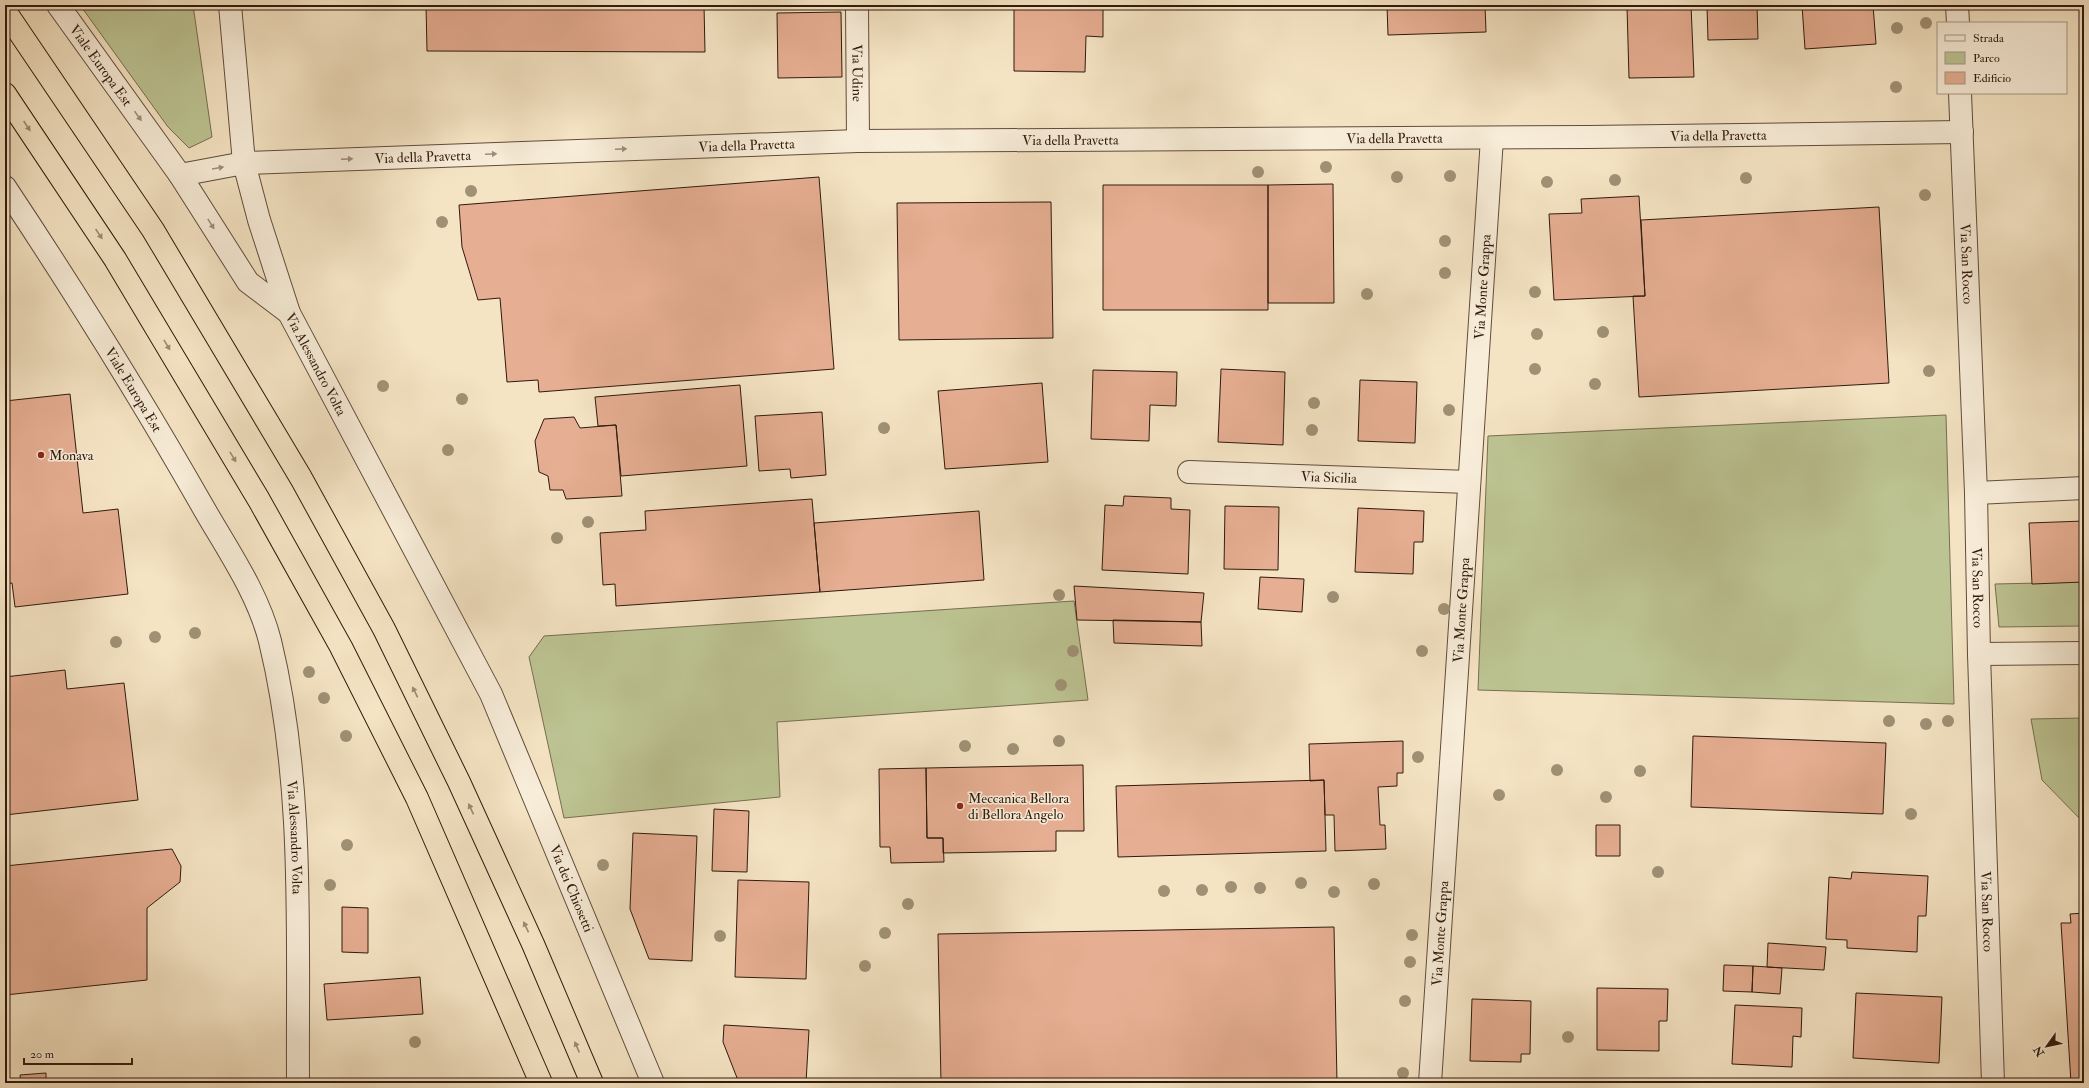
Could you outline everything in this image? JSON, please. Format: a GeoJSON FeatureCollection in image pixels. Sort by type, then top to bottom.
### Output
{"type":"FeatureCollection","features":[{"type":"Feature","properties":{"kind":"highway"},"geometry":{"type":"LineString","coordinates":[[5,11],[153,230],[301,478],[384,629],[459,782],[533,944],[592,1083]]}},
{"type":"Feature","properties":{"kind":"highway"},"geometry":{"type":"LineString","coordinates":[[5,94],[115,259],[259,500],[341,647],[417,798],[542,1083]]}},
{"type":"Feature","properties":{"kind":"street","name":"Viale Europa Est"},"geometry":{"type":"LineString","coordinates":[[58,5],[180,175],[248,282],[289,313]]}},
{"type":"Feature","properties":{"kind":"street","name":"Via Alessandro Volta"},"geometry":{"type":"LineString","coordinates":[[230,5],[244,163],[259,220],[289,313],[491,694]]}},
{"type":"Feature","properties":{"kind":"street","name":"Via Udine"},"geometry":{"type":"LineString","coordinates":[[857,5],[858,141]]}},
{"type":"Feature","properties":{"kind":"street"},"geometry":{"type":"LineString","coordinates":[[1957,5],[1958,22]]}},
{"type":"Feature","properties":{"kind":"street","name":"Via San Rocco"},"geometry":{"type":"LineString","coordinates":[[1960,94],[1976,493],[1978,654],[1993,1083]]}},
{"type":"Feature","properties":{"kind":"street","name":"Via della Pravetta"},"geometry":{"type":"LineString","coordinates":[[180,175],[244,163],[858,141],[1492,138],[1962,132]]}},
{"type":"Feature","properties":{"kind":"street","name":"Via Monte Grappa"},"geometry":{"type":"LineString","coordinates":[[1430,1083],[1492,138]]}},
{"type":"Feature","properties":{"kind":"street","name":"Viale Europa Est"},"geometry":{"type":"LineString","coordinates":[[5,187],[114,359],[192,488],[254,596]]}},
{"type":"Feature","properties":{"kind":"street","name":"Via Sicilia"},"geometry":{"type":"LineString","coordinates":[[1189,472],[1469,482]]}},
{"type":"Feature","properties":{"kind":"street"},"geometry":{"type":"LineString","coordinates":[[1976,493],[2084,488]]}},
{"type":"Feature","properties":{"kind":"street","name":"Via Alessandro Volta"},"geometry":{"type":"LineString","coordinates":[[254,596],[270,640],[287,729],[296,857],[298,1083]]}},
{"type":"Feature","properties":{"kind":"street"},"geometry":{"type":"LineString","coordinates":[[1978,654],[2084,653]]}},
{"type":"Feature","properties":{"kind":"street","name":"Via dei Chiosetti"},"geometry":{"type":"LineString","coordinates":[[491,694],[653,1083]]}},
{"type":"Feature","properties":{"kind":"green space"},"geometry":{"type":"Polygon","coordinates":[[[80,5],[193,5],[212,137],[189,148],[168,127],[80,5]]]}},
{"type":"Feature","properties":{"kind":"green space"},"geometry":{"type":"Polygon","coordinates":[[[1946,415],[1954,704],[1478,690],[1488,436],[1946,415]]]}},
{"type":"Feature","properties":{"kind":"green space"},"geometry":{"type":"Polygon","coordinates":[[[2084,582],[2084,626],[1999,627],[1995,584],[2084,582]]]}},
{"type":"Feature","properties":{"kind":"green space"},"geometry":{"type":"Polygon","coordinates":[[[1074,601],[1088,700],[777,722],[780,797],[564,818],[529,657],[544,636],[1074,601]]]}},
{"type":"Feature","properties":{"kind":"green space"},"geometry":{"type":"Polygon","coordinates":[[[2084,718],[2084,823],[2042,780],[2031,719],[2084,718]]]}},
{"type":"Feature","properties":{"kind":"building"},"geometry":{"type":"Polygon","coordinates":[[[426,5],[704,5],[705,52],[427,51],[426,5]]]}},
{"type":"Feature","properties":{"kind":"building"},"geometry":{"type":"Polygon","coordinates":[[[1014,5],[1103,5],[1103,37],[1086,36],[1085,72],[1014,71],[1014,5]]]}},
{"type":"Feature","properties":{"kind":"building"},"geometry":{"type":"Polygon","coordinates":[[[1387,5],[1485,5],[1486,32],[1388,35],[1387,5]]]}},
{"type":"Feature","properties":{"kind":"building"},"geometry":{"type":"Polygon","coordinates":[[[1691,5],[1694,77],[1629,78],[1627,6],[1691,5]]]}},
{"type":"Feature","properties":{"kind":"building"},"geometry":{"type":"Polygon","coordinates":[[[1707,5],[1757,5],[1758,39],[1708,40],[1707,5]]]}},
{"type":"Feature","properties":{"kind":"building"},"geometry":{"type":"Polygon","coordinates":[[[1802,5],[1873,5],[1876,44],[1805,49],[1802,5]]]}},
{"type":"Feature","properties":{"kind":"building"},"geometry":{"type":"Polygon","coordinates":[[[841,12],[842,77],[778,78],[777,13],[841,12]]]}},
{"type":"Feature","properties":{"kind":"building"},"geometry":{"type":"Polygon","coordinates":[[[819,177],[834,369],[539,392],[538,380],[507,382],[500,298],[478,300],[462,247],[459,205],[819,177]]]}},
{"type":"Feature","properties":{"kind":"building"},"geometry":{"type":"Polygon","coordinates":[[[1333,184],[1334,303],[1268,303],[1268,185],[1333,184]]]}},
{"type":"Feature","properties":{"kind":"building"},"geometry":{"type":"Polygon","coordinates":[[[1103,185],[1268,185],[1268,310],[1103,310],[1103,185]]]}},
{"type":"Feature","properties":{"kind":"building"},"geometry":{"type":"Polygon","coordinates":[[[1639,196],[1645,296],[1554,300],[1549,214],[1582,213],[1581,199],[1639,196]]]}},
{"type":"Feature","properties":{"kind":"building"},"geometry":{"type":"Polygon","coordinates":[[[1051,202],[1053,338],[899,340],[897,203],[1051,202]]]}},
{"type":"Feature","properties":{"kind":"building"},"geometry":{"type":"Polygon","coordinates":[[[1879,207],[1889,383],[1639,397],[1633,296],[1645,296],[1641,220],[1879,207]]]}},
{"type":"Feature","properties":{"kind":"building"},"geometry":{"type":"Polygon","coordinates":[[[1221,369],[1285,372],[1283,445],[1218,442],[1221,369]]]}},
{"type":"Feature","properties":{"kind":"building"},"geometry":{"type":"Polygon","coordinates":[[[1093,370],[1177,372],[1176,406],[1150,405],[1149,441],[1091,439],[1093,370]]]}},
{"type":"Feature","properties":{"kind":"building"},"geometry":{"type":"Polygon","coordinates":[[[1360,380],[1417,382],[1415,443],[1358,441],[1360,380]]]}},
{"type":"Feature","properties":{"kind":"building"},"geometry":{"type":"Polygon","coordinates":[[[1042,383],[1048,462],[945,469],[938,391],[1042,383]]]}},
{"type":"Feature","properties":{"kind":"building"},"geometry":{"type":"Polygon","coordinates":[[[740,385],[747,466],[621,476],[616,425],[598,426],[595,397],[740,385]]]}},
{"type":"Feature","properties":{"kind":"building","name":"Monava"},"geometry":{"type":"Polygon","coordinates":[[[70,394],[83,513],[118,509],[128,594],[15,607],[12,583],[5,584],[5,401],[70,394]]]}},
{"type":"Feature","properties":{"kind":"building"},"geometry":{"type":"Polygon","coordinates":[[[822,412],[826,475],[791,478],[790,469],[759,471],[755,416],[822,412]]]}},
{"type":"Feature","properties":{"kind":"building"},"geometry":{"type":"Polygon","coordinates":[[[574,417],[580,428],[616,425],[622,496],[566,499],[563,490],[550,490],[548,476],[539,472],[535,441],[544,419],[574,417]]]}},
{"type":"Feature","properties":{"kind":"building"},"geometry":{"type":"Polygon","coordinates":[[[1124,496],[1171,498],[1171,509],[1190,510],[1188,574],[1102,570],[1105,505],[1123,506],[1124,496]]]}},
{"type":"Feature","properties":{"kind":"building"},"geometry":{"type":"Polygon","coordinates":[[[812,499],[820,592],[616,606],[615,584],[603,585],[600,533],[646,530],[645,511],[812,499]]]}},
{"type":"Feature","properties":{"kind":"building"},"geometry":{"type":"Polygon","coordinates":[[[1225,506],[1279,507],[1278,570],[1224,569],[1225,506]]]}},
{"type":"Feature","properties":{"kind":"building"},"geometry":{"type":"Polygon","coordinates":[[[1358,508],[1424,511],[1423,542],[1414,542],[1413,574],[1355,572],[1358,508]]]}},
{"type":"Feature","properties":{"kind":"building"},"geometry":{"type":"Polygon","coordinates":[[[979,511],[984,580],[820,592],[814,523],[979,511]]]}},
{"type":"Feature","properties":{"kind":"building"},"geometry":{"type":"Polygon","coordinates":[[[2084,521],[2084,582],[2032,584],[2029,523],[2084,521]]]}},
{"type":"Feature","properties":{"kind":"building"},"geometry":{"type":"Polygon","coordinates":[[[1260,577],[1304,579],[1302,612],[1258,609],[1260,577]]]}},
{"type":"Feature","properties":{"kind":"building"},"geometry":{"type":"Polygon","coordinates":[[[1074,586],[1204,593],[1201,622],[1077,620],[1074,586]]]}},
{"type":"Feature","properties":{"kind":"building"},"geometry":{"type":"Polygon","coordinates":[[[1113,620],[1201,622],[1202,646],[1114,643],[1113,620]]]}},
{"type":"Feature","properties":{"kind":"building"},"geometry":{"type":"Polygon","coordinates":[[[65,670],[67,689],[124,683],[138,800],[5,815],[5,677],[65,670]]]}},
{"type":"Feature","properties":{"kind":"building"},"geometry":{"type":"Polygon","coordinates":[[[1693,736],[1886,743],[1883,814],[1691,807],[1693,736]]]}},
{"type":"Feature","properties":{"kind":"building"},"geometry":{"type":"Polygon","coordinates":[[[1403,741],[1403,773],[1397,773],[1397,786],[1378,787],[1380,825],[1385,825],[1386,849],[1335,851],[1334,815],[1325,815],[1324,780],[1310,781],[1309,744],[1403,741]]]}},
{"type":"Feature","properties":{"kind":"building"},"geometry":{"type":"Polygon","coordinates":[[[1083,765],[1084,831],[1056,831],[1056,851],[943,853],[943,838],[927,838],[926,768],[1083,765]]]}},
{"type":"Feature","properties":{"kind":"building"},"geometry":{"type":"Polygon","coordinates":[[[926,768],[927,838],[943,838],[944,862],[891,863],[890,847],[880,847],[879,769],[926,768]]]}},
{"type":"Feature","properties":{"kind":"building"},"geometry":{"type":"Polygon","coordinates":[[[1324,780],[1326,851],[1118,857],[1116,786],[1324,780]]]}},
{"type":"Feature","properties":{"kind":"building"},"geometry":{"type":"Polygon","coordinates":[[[714,809],[749,811],[747,872],[712,871],[714,809]]]}},
{"type":"Feature","properties":{"kind":"building"},"geometry":{"type":"Polygon","coordinates":[[[1596,825],[1620,825],[1620,856],[1596,856],[1596,825]]]}},
{"type":"Feature","properties":{"kind":"building"},"geometry":{"type":"Polygon","coordinates":[[[633,833],[697,836],[692,961],[649,959],[630,909],[633,833]]]}},
{"type":"Feature","properties":{"kind":"building"},"geometry":{"type":"Polygon","coordinates":[[[172,849],[181,866],[180,882],[147,908],[147,980],[5,995],[5,866],[172,849]]]}},
{"type":"Feature","properties":{"kind":"building"},"geometry":{"type":"Polygon","coordinates":[[[1852,872],[1928,876],[1926,916],[1918,916],[1917,952],[1847,948],[1847,940],[1826,939],[1829,877],[1851,879],[1852,872]]]}},
{"type":"Feature","properties":{"kind":"building"},"geometry":{"type":"Polygon","coordinates":[[[738,880],[809,882],[806,979],[735,977],[738,880]]]}},
{"type":"Feature","properties":{"kind":"building"},"geometry":{"type":"Polygon","coordinates":[[[342,907],[368,908],[368,953],[342,952],[342,907]]]}},
{"type":"Feature","properties":{"kind":"building"},"geometry":{"type":"Polygon","coordinates":[[[2084,913],[2084,1083],[2071,1083],[2061,923],[2071,923],[2070,914],[2084,913]]]}},
{"type":"Feature","properties":{"kind":"building"},"geometry":{"type":"Polygon","coordinates":[[[1334,927],[1337,1083],[941,1083],[938,934],[1334,927]]]}},
{"type":"Feature","properties":{"kind":"building"},"geometry":{"type":"Polygon","coordinates":[[[1768,943],[1826,947],[1824,970],[1767,967],[1768,943]]]}},
{"type":"Feature","properties":{"kind":"building"},"geometry":{"type":"Polygon","coordinates":[[[1724,965],[1753,966],[1752,992],[1723,991],[1724,965]]]}},
{"type":"Feature","properties":{"kind":"building"},"geometry":{"type":"Polygon","coordinates":[[[1753,966],[1782,968],[1780,994],[1752,992],[1753,966]]]}},
{"type":"Feature","properties":{"kind":"building"},"geometry":{"type":"Polygon","coordinates":[[[420,977],[423,1014],[327,1020],[324,984],[420,977]]]}},
{"type":"Feature","properties":{"kind":"building"},"geometry":{"type":"Polygon","coordinates":[[[1597,988],[1668,989],[1667,1021],[1659,1021],[1659,1051],[1597,1050],[1597,988]]]}},
{"type":"Feature","properties":{"kind":"building"},"geometry":{"type":"Polygon","coordinates":[[[1856,993],[1942,997],[1939,1063],[1853,1058],[1856,993]]]}},
{"type":"Feature","properties":{"kind":"building"},"geometry":{"type":"Polygon","coordinates":[[[1472,999],[1531,1001],[1530,1054],[1521,1054],[1521,1062],[1470,1061],[1472,999]]]}},
{"type":"Feature","properties":{"kind":"building"},"geometry":{"type":"Polygon","coordinates":[[[1735,1005],[1802,1008],[1801,1037],[1793,1036],[1792,1067],[1732,1064],[1735,1005]]]}},
{"type":"Feature","properties":{"kind":"building"},"geometry":{"type":"Polygon","coordinates":[[[724,1025],[809,1030],[806,1083],[739,1083],[723,1042],[724,1025]]]}},
{"type":"Feature","properties":{"kind":"building"},"geometry":{"type":"Polygon","coordinates":[[[46,1073],[46,1083],[21,1083],[20,1075],[46,1073]]]}},
{"type":"Feature","properties":{"kind":"place","name":"Monava"},"geometry":{"type":"Point","coordinates":[41,455]}},
{"type":"Feature","properties":{"kind":"place","name":"Meccanica Bellora di Bellora Angelo"},"geometry":{"type":"Point","coordinates":[960,806]}}]}
